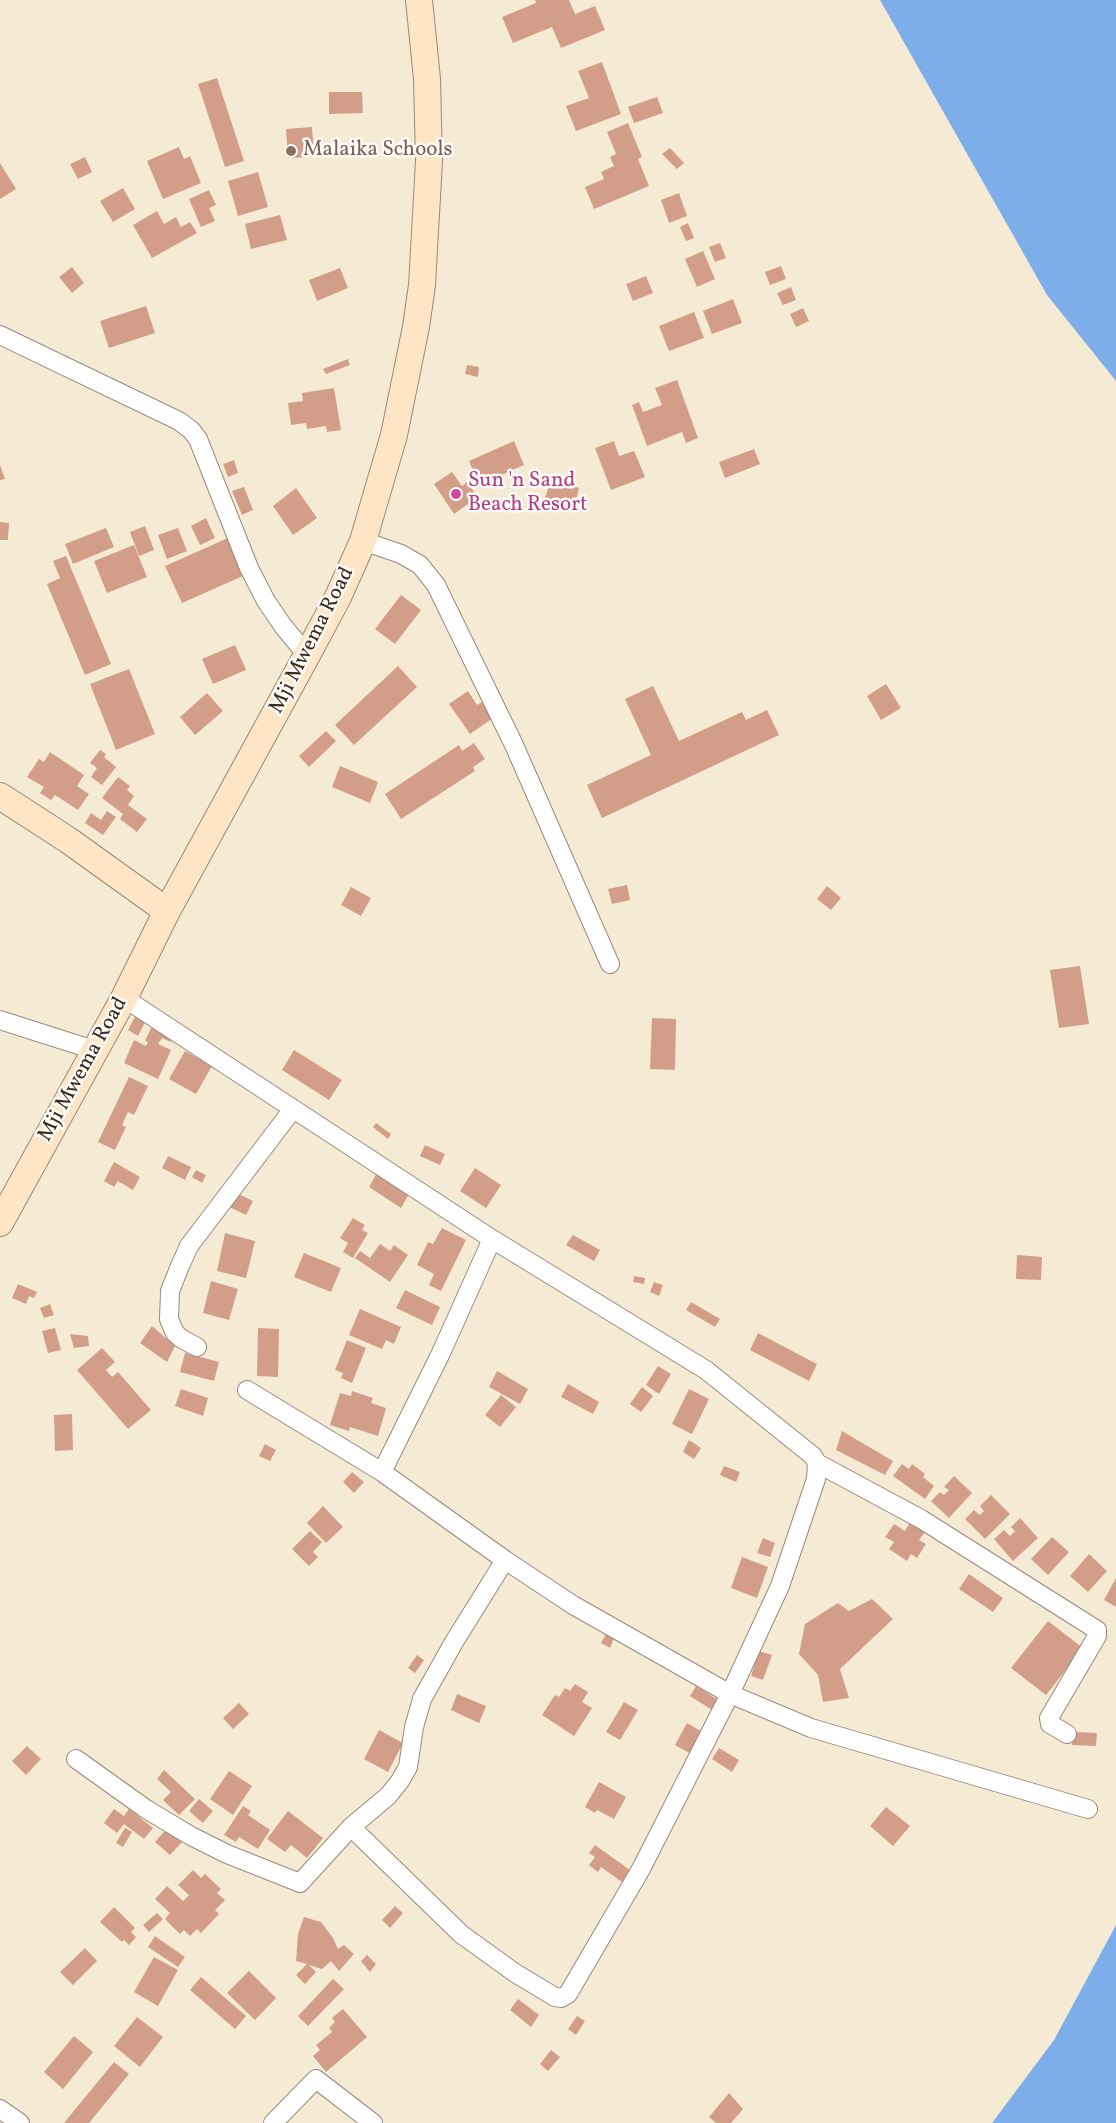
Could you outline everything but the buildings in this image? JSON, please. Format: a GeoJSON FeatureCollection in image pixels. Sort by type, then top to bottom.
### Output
{"type":"FeatureCollection","features":[{"type":"Feature","properties":{"kind":"main road","name":"Mji Mwema Road"},"geometry":{"type":"LineString","coordinates":[[0,1223],[124,998],[167,911],[338,597],[363,541],[394,435],[416,327],[422,285],[429,161],[427,79],[419,0]]}},
{"type":"Feature","properties":{"kind":"main road"},"geometry":{"type":"LineString","coordinates":[[0,796],[68,840],[167,911]]}},
{"type":"Feature","properties":{"kind":"street"},"geometry":{"type":"LineString","coordinates":[[0,335],[179,421],[191,430],[198,439],[249,568],[284,626],[307,655]]}},
{"type":"Feature","properties":{"kind":"street"},"geometry":{"type":"LineString","coordinates":[[363,541],[401,554],[420,565],[436,585],[514,745],[610,964]]}},
{"type":"Feature","properties":{"kind":"street"},"geometry":{"type":"LineString","coordinates":[[124,998],[492,1239],[706,1370],[813,1456],[817,1463],[921,1519],[1097,1630],[1097,1636],[1049,1718],[1050,1724],[1067,1734]]}},
{"type":"Feature","properties":{"kind":"street"},"geometry":{"type":"LineString","coordinates":[[0,1020],[94,1050]]}},
{"type":"Feature","properties":{"kind":"street"},"geometry":{"type":"LineString","coordinates":[[197,1347],[175,1333],[169,1319],[170,1291],[180,1266],[189,1246],[294,1109]]}},
{"type":"Feature","properties":{"kind":"street"},"geometry":{"type":"LineString","coordinates":[[382,1472],[441,1353],[492,1239]]}},
{"type":"Feature","properties":{"kind":"street"},"geometry":{"type":"LineString","coordinates":[[247,1390],[382,1472],[505,1560],[583,1610],[730,1694],[811,1728],[1088,1809]]}},
{"type":"Feature","properties":{"kind":"street"},"geometry":{"type":"LineString","coordinates":[[351,1827],[461,1934],[515,1973],[555,1997],[561,1998],[568,1994],[641,1869],[730,1694],[780,1586],[816,1479],[817,1463]]}},
{"type":"Feature","properties":{"kind":"street"},"geometry":{"type":"LineString","coordinates":[[76,1759],[146,1809],[191,1836],[227,1854],[300,1883],[351,1827],[388,1796],[408,1767],[414,1727],[422,1699],[505,1560]]}},
{"type":"Feature","properties":{"kind":"street"},"geometry":{"type":"LineString","coordinates":[[273,2123],[316,2079],[373,2123]]}},
{"type":"Feature","properties":{"kind":"street"},"geometry":{"type":"LineString","coordinates":[[0,2109],[20,2123]]}},
{"type":"Feature","properties":{"kind":"water"},"geometry":{"type":"Polygon","coordinates":[[[880,0],[1116,0],[1116,381],[1047,295],[880,0]]]}},
{"type":"Feature","properties":{"kind":"water"},"geometry":{"type":"Polygon","coordinates":[[[1116,1925],[1116,2123],[992,2123],[1054,2040],[1116,1925]]]}},
{"type":"Feature","properties":{"kind":"place","name":"Malaika Schools"},"geometry":{"type":"Point","coordinates":[291,151]}},
{"type":"Feature","properties":{"kind":"place","name":"Sun 'n Sand Beach Resort"},"geometry":{"type":"Point","coordinates":[456,494]}}]}
